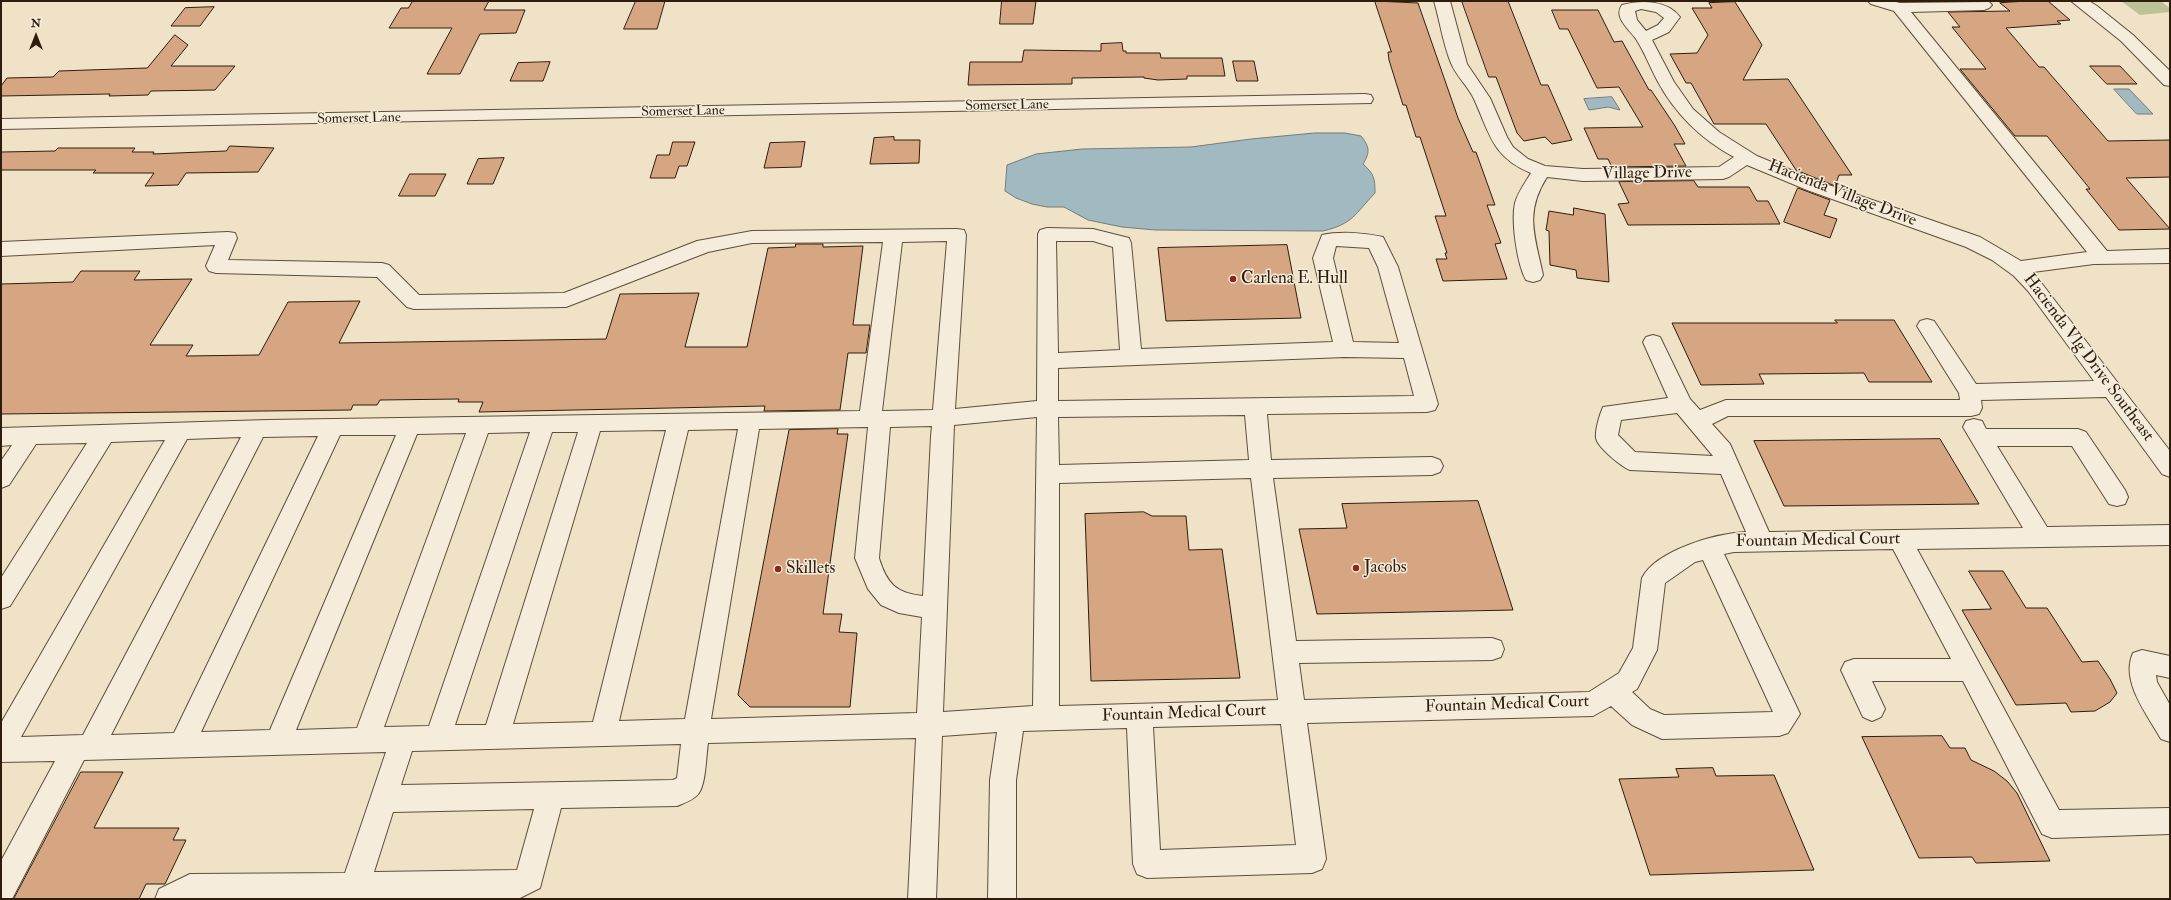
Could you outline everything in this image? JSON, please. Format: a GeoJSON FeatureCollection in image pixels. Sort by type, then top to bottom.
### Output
{"type":"FeatureCollection","features":[{"type":"Feature","properties":{"kind":"street","name":"Village Drive"},"geometry":{"type":"LineString","coordinates":[[1442,1],[1459,64],[1482,98],[1498,138],[1507,151],[1522,163],[1542,171],[1583,175],[1723,173],[1747,157]]}},
{"type":"Feature","properties":{"kind":"street"},"geometry":{"type":"LineString","coordinates":[[1876,1],[1899,8],[1984,5]]}},
{"type":"Feature","properties":{"kind":"street"},"geometry":{"type":"LineString","coordinates":[[2079,1],[2109,21],[2170,81]]}},
{"type":"Feature","properties":{"kind":"street"},"geometry":{"type":"LineString","coordinates":[[1899,8],[2102,257]]}},
{"type":"Feature","properties":{"kind":"street","name":"Hacienda Village Drive"},"geometry":{"type":"LineString","coordinates":[[1643,37],[1684,109],[1711,134],[1747,157],[1799,181],[1973,242],[1999,254],[2019,268]]}},
{"type":"Feature","properties":{"kind":"street","name":"Somerset Lane"},"geometry":{"type":"LineString","coordinates":[[1,124],[1365,99]]}},
{"type":"Feature","properties":{"kind":"street"},"geometry":{"type":"LineString","coordinates":[[1533,275],[1524,224],[1524,209],[1527,196],[1542,171]]}},
{"type":"Feature","properties":{"kind":"street"},"geometry":{"type":"LineString","coordinates":[[1046,718],[1047,234],[1094,235],[1122,243],[1131,357]]}},
{"type":"Feature","properties":{"kind":"street"},"geometry":{"type":"LineString","coordinates":[[1,249],[228,238],[216,266],[382,270],[414,302],[566,300],[704,246],[752,237],[957,235],[944,418],[922,899]]}},
{"type":"Feature","properties":{"kind":"street"},"geometry":{"type":"LineString","coordinates":[[893,236],[875,419],[867,558],[872,576],[884,591],[895,601],[936,608]]}},
{"type":"Feature","properties":{"kind":"street"},"geometry":{"type":"LineString","coordinates":[[1,437],[333,427],[944,418],[1046,409],[1427,404],[1388,267],[1376,242],[1329,240],[1323,258],[1345,348]]}},
{"type":"Feature","properties":{"kind":"street"},"geometry":{"type":"LineString","coordinates":[[2019,268],[2037,264],[2102,257],[2170,256]]}},
{"type":"Feature","properties":{"kind":"street","name":"Hacienda Vlg Drive Southeast"},"geometry":{"type":"LineString","coordinates":[[2019,268],[2035,286],[2170,468]]}},
{"type":"Feature","properties":{"kind":"street"},"geometry":{"type":"LineString","coordinates":[[1927,326],[1966,400],[1980,437],[2041,537]]}},
{"type":"Feature","properties":{"kind":"street"},"geometry":{"type":"LineString","coordinates":[[1653,342],[1682,404],[1722,450],[1762,542]]}},
{"type":"Feature","properties":{"kind":"street"},"geometry":{"type":"LineString","coordinates":[[1047,361],[1345,348],[1411,351]]}},
{"type":"Feature","properties":{"kind":"street"},"geometry":{"type":"LineString","coordinates":[[1697,421],[1726,408],[1966,400],[2111,389]]}},
{"type":"Feature","properties":{"kind":"street"},"geometry":{"type":"LineString","coordinates":[[1682,404],[1611,413],[1607,438],[1630,461],[1728,465]]}},
{"type":"Feature","properties":{"kind":"street"},"geometry":{"type":"LineString","coordinates":[[1139,716],[1147,864],[1312,859],[1284,652],[1261,469],[1255,406]]}},
{"type":"Feature","properties":{"kind":"street"},"geometry":{"type":"LineString","coordinates":[[384,799],[677,793],[689,784],[696,731],[750,421]]}},
{"type":"Feature","properties":{"kind":"street"},"geometry":{"type":"LineString","coordinates":[[603,734],[679,422]]}},
{"type":"Feature","properties":{"kind":"street"},"geometry":{"type":"LineString","coordinates":[[496,736],[592,423]]}},
{"type":"Feature","properties":{"kind":"street"},"geometry":{"type":"LineString","coordinates":[[438,738],[544,424]]}},
{"type":"Feature","properties":{"kind":"street"},"geometry":{"type":"LineString","coordinates":[[366,740],[480,425]]}},
{"type":"Feature","properties":{"kind":"street"},"geometry":{"type":"LineString","coordinates":[[278,742],[410,426]]}},
{"type":"Feature","properties":{"kind":"street"},"geometry":{"type":"LineString","coordinates":[[182,744],[333,427]]}},
{"type":"Feature","properties":{"kind":"street"},"geometry":{"type":"LineString","coordinates":[[1,890],[83,747],[256,429]]}},
{"type":"Feature","properties":{"kind":"street"},"geometry":{"type":"LineString","coordinates":[[1,749],[181,431]]}},
{"type":"Feature","properties":{"kind":"street"},"geometry":{"type":"LineString","coordinates":[[1,599],[105,433]]}},
{"type":"Feature","properties":{"kind":"street"},"geometry":{"type":"LineString","coordinates":[[1,480],[30,436]]}},
{"type":"Feature","properties":{"kind":"street"},"geometry":{"type":"LineString","coordinates":[[1980,437],[2078,438],[2118,497]]}},
{"type":"Feature","properties":{"kind":"street"},"geometry":{"type":"LineString","coordinates":[[1047,474],[1432,466]]}},
{"type":"Feature","properties":{"kind":"street","name":"Fountain Medical Court"},"geometry":{"type":"LineString","coordinates":[[1,749],[931,725],[1012,719],[1593,704],[1628,681],[1645,650],[1654,578],[1688,554],[1734,542],[2170,535]]}},
{"type":"Feature","properties":{"kind":"street"},"geometry":{"type":"LineString","coordinates":[[1900,539],[2052,824],[2170,821]]}},
{"type":"Feature","properties":{"kind":"street"},"geometry":{"type":"LineString","coordinates":[[1613,691],[1641,717],[1662,727],[1778,724],[1787,714],[1710,548]]}},
{"type":"Feature","properties":{"kind":"street"},"geometry":{"type":"LineString","coordinates":[[1284,652],[1492,649]]}},
{"type":"Feature","properties":{"kind":"street"},"geometry":{"type":"LineString","coordinates":[[2170,667],[2142,661],[2144,684],[2170,730]]}},
{"type":"Feature","properties":{"kind":"street"},"geometry":{"type":"LineString","coordinates":[[1872,709],[1854,670],[1970,670]]}},
{"type":"Feature","properties":{"kind":"street"},"geometry":{"type":"LineString","coordinates":[[1002,899],[1004,780],[1012,719]]}},
{"type":"Feature","properties":{"kind":"street"},"geometry":{"type":"LineString","coordinates":[[355,887],[403,739]]}},
{"type":"Feature","properties":{"kind":"street"},"geometry":{"type":"LineString","coordinates":[[169,899],[190,888],[520,884],[530,878],[551,796]]}},
{"type":"Feature","properties":{"kind":"green space"},"geometry":{"type":"Polygon","coordinates":[[[2121,1],[2160,1],[2170,8],[2170,12],[2140,15],[2121,1]]]}},
{"type":"Feature","properties":{"kind":"water"},"geometry":{"type":"Polygon","coordinates":[[[2114,89],[2129,89],[2153,114],[2137,114],[2114,89]]]}},
{"type":"Feature","properties":{"kind":"water"},"geometry":{"type":"Polygon","coordinates":[[[1612,97],[1620,110],[1608,107],[1589,110],[1584,99],[1612,97]]]}},
{"type":"Feature","properties":{"kind":"water"},"geometry":{"type":"Polygon","coordinates":[[[1315,133],[1345,133],[1361,136],[1366,143],[1368,150],[1367,157],[1363,164],[1372,174],[1375,184],[1375,193],[1353,217],[1341,225],[1323,231],[1155,230],[1122,227],[1088,220],[1064,207],[1047,207],[1032,204],[1016,198],[1005,191],[1007,165],[1036,154],[1082,149],[1191,147],[1251,139],[1315,133]]]}},
{"type":"Feature","properties":{"kind":"building"},"geometry":{"type":"Polygon","coordinates":[[[413,1],[489,1],[484,10],[525,10],[516,33],[480,34],[460,74],[427,74],[452,28],[389,28],[401,8],[408,8],[413,1]]]}},
{"type":"Feature","properties":{"kind":"building"},"geometry":{"type":"Polygon","coordinates":[[[636,1],[665,1],[657,29],[624,29],[636,1]]]}},
{"type":"Feature","properties":{"kind":"building"},"geometry":{"type":"Polygon","coordinates":[[[1002,1],[1036,1],[1033,24],[1000,24],[1002,1]]]}},
{"type":"Feature","properties":{"kind":"building"},"geometry":{"type":"Polygon","coordinates":[[[1375,1],[1418,3],[1458,118],[1473,152],[1476,152],[1495,205],[1487,205],[1501,243],[1495,244],[1507,279],[1443,281],[1436,259],[1447,259],[1445,253],[1447,253],[1435,216],[1446,216],[1420,137],[1416,137],[1406,105],[1403,105],[1389,60],[1388,52],[1391,52],[1375,1]]]}},
{"type":"Feature","properties":{"kind":"building"},"geometry":{"type":"Polygon","coordinates":[[[1462,1],[1508,1],[1541,85],[1548,85],[1572,140],[1552,144],[1545,137],[1524,141],[1517,133],[1496,77],[1489,77],[1462,1]]]}},
{"type":"Feature","properties":{"kind":"building"},"geometry":{"type":"Polygon","coordinates":[[[2048,1],[2070,20],[2057,21],[2061,24],[2006,28],[2039,67],[2044,67],[2108,141],[2170,140],[2170,177],[2126,178],[2170,229],[2119,230],[2086,189],[2090,189],[2047,136],[2015,136],[1960,69],[1986,69],[1952,27],[1960,27],[1948,12],[2010,11],[2000,3],[2048,1]]]}},
{"type":"Feature","properties":{"kind":"building"},"geometry":{"type":"Polygon","coordinates":[[[1735,2],[1762,45],[1743,80],[1788,79],[1852,175],[1839,175],[1835,186],[1796,170],[1766,124],[1714,124],[1691,83],[1686,83],[1670,54],[1697,53],[1708,35],[1692,8],[1712,8],[1709,3],[1735,2]]]}},
{"type":"Feature","properties":{"kind":"building"},"geometry":{"type":"Polygon","coordinates":[[[214,7],[200,26],[171,26],[185,8],[214,7]]]}},
{"type":"Feature","properties":{"kind":"building"},"geometry":{"type":"Polygon","coordinates":[[[1552,10],[1598,10],[1614,42],[1622,41],[1649,90],[1651,90],[1675,126],[1685,144],[1674,144],[1686,166],[1612,167],[1608,159],[1598,159],[1584,128],[1643,127],[1619,87],[1597,88],[1568,29],[1560,29],[1552,10]]]}},
{"type":"Feature","properties":{"kind":"building"},"geometry":{"type":"Polygon","coordinates":[[[175,35],[188,45],[171,66],[235,66],[215,90],[151,91],[148,95],[109,96],[110,94],[1,96],[1,86],[7,78],[53,77],[59,71],[147,68],[175,35]]]}},
{"type":"Feature","properties":{"kind":"building"},"geometry":{"type":"Polygon","coordinates":[[[1122,43],[1123,51],[1126,51],[1126,53],[1160,53],[1161,58],[1222,58],[1225,76],[1187,76],[1187,79],[1158,80],[1144,77],[1072,78],[1072,84],[968,85],[970,62],[1022,62],[1024,50],[1101,51],[1101,44],[1122,43]]]}},
{"type":"Feature","properties":{"kind":"building"},"geometry":{"type":"Polygon","coordinates":[[[1233,61],[1254,61],[1258,81],[1237,81],[1233,61]]]}},
{"type":"Feature","properties":{"kind":"building"},"geometry":{"type":"Polygon","coordinates":[[[550,62],[543,81],[510,81],[518,63],[550,62]]]}},
{"type":"Feature","properties":{"kind":"building"},"geometry":{"type":"Polygon","coordinates":[[[2090,66],[2120,66],[2137,84],[2107,84],[2090,66]]]}},
{"type":"Feature","properties":{"kind":"building"},"geometry":{"type":"Polygon","coordinates":[[[894,137],[894,140],[920,140],[919,163],[870,164],[874,138],[894,137]]]}},
{"type":"Feature","properties":{"kind":"building"},"geometry":{"type":"Polygon","coordinates":[[[673,142],[695,142],[687,166],[679,166],[675,178],[650,178],[657,155],[669,155],[673,142]]]}},
{"type":"Feature","properties":{"kind":"building"},"geometry":{"type":"Polygon","coordinates":[[[805,142],[801,167],[764,168],[770,143],[805,142]]]}},
{"type":"Feature","properties":{"kind":"building"},"geometry":{"type":"Polygon","coordinates":[[[230,146],[274,148],[258,172],[186,173],[178,185],[145,186],[154,173],[93,173],[96,170],[1,170],[1,152],[55,151],[58,148],[135,148],[132,152],[154,152],[153,154],[226,151],[230,146]]]}},
{"type":"Feature","properties":{"kind":"building"},"geometry":{"type":"Polygon","coordinates":[[[504,158],[493,184],[467,184],[478,159],[504,158]]]}},
{"type":"Feature","properties":{"kind":"building"},"geometry":{"type":"Polygon","coordinates":[[[410,174],[446,174],[435,196],[399,196],[410,174]]]}},
{"type":"Feature","properties":{"kind":"building"},"geometry":{"type":"Polygon","coordinates":[[[1694,181],[1698,187],[1749,187],[1757,201],[1768,201],[1780,224],[1628,225],[1618,204],[1629,203],[1619,182],[1694,181]]]}},
{"type":"Feature","properties":{"kind":"building"},"geometry":{"type":"Polygon","coordinates":[[[1798,188],[1830,200],[1824,215],[1837,219],[1830,238],[1784,222],[1798,188]]]}},
{"type":"Feature","properties":{"kind":"building"},"geometry":{"type":"Polygon","coordinates":[[[1574,208],[1605,214],[1609,282],[1577,278],[1576,270],[1550,265],[1549,231],[1546,230],[1549,211],[1573,215],[1574,208]]]}},
{"type":"Feature","properties":{"kind":"building"},"geometry":{"type":"Polygon","coordinates":[[[796,244],[823,244],[823,247],[863,246],[853,325],[870,325],[866,353],[848,353],[840,410],[764,411],[765,406],[479,412],[483,402],[458,402],[459,399],[380,400],[377,405],[353,405],[351,410],[1,414],[1,284],[73,282],[81,271],[140,271],[134,280],[192,279],[150,345],[193,345],[186,356],[259,355],[288,302],[360,301],[339,343],[606,339],[620,294],[699,293],[685,347],[747,347],[768,248],[795,247],[796,244]]]}},
{"type":"Feature","properties":{"kind":"building"},"geometry":{"type":"Polygon","coordinates":[[[1287,245],[1301,318],[1166,321],[1158,248],[1287,245]]]}},
{"type":"Feature","properties":{"kind":"building"},"geometry":{"type":"Polygon","coordinates":[[[1835,320],[1894,320],[1932,382],[1869,382],[1864,373],[1759,374],[1764,384],[1701,385],[1672,323],[1837,323],[1835,320]]]}},
{"type":"Feature","properties":{"kind":"building"},"geometry":{"type":"Polygon","coordinates":[[[838,429],[837,434],[848,434],[823,614],[842,614],[839,632],[857,633],[850,707],[750,707],[738,695],[789,430],[838,429]]]}},
{"type":"Feature","properties":{"kind":"building"},"geometry":{"type":"Polygon","coordinates":[[[1940,439],[1979,504],[1784,506],[1754,441],[1940,439]]]}},
{"type":"Feature","properties":{"kind":"building"},"geometry":{"type":"Polygon","coordinates":[[[1478,501],[1513,610],[1317,614],[1299,529],[1347,528],[1342,504],[1478,501]]]}},
{"type":"Feature","properties":{"kind":"building"},"geometry":{"type":"Polygon","coordinates":[[[1144,512],[1152,516],[1186,516],[1189,550],[1222,549],[1240,678],[1091,681],[1085,514],[1144,512]]]}},
{"type":"Feature","properties":{"kind":"building"},"geometry":{"type":"Polygon","coordinates":[[[1969,571],[2003,571],[2026,608],[2047,608],[2082,662],[2098,661],[2117,693],[2110,702],[2095,711],[2071,712],[2066,703],[2016,705],[1962,610],[1991,609],[1969,571]]]}},
{"type":"Feature","properties":{"kind":"building"},"geometry":{"type":"Polygon","coordinates":[[[1942,736],[1950,748],[1965,748],[1971,760],[1994,771],[2007,781],[2017,793],[2050,861],[1976,863],[1972,857],[1919,858],[1862,737],[1942,736]]]}},
{"type":"Feature","properties":{"kind":"building"},"geometry":{"type":"Polygon","coordinates":[[[1713,768],[1716,776],[1774,775],[1814,870],[1650,875],[1619,779],[1679,777],[1676,769],[1713,768]]]}},
{"type":"Feature","properties":{"kind":"building"},"geometry":{"type":"Polygon","coordinates":[[[81,772],[123,772],[94,828],[179,828],[173,840],[186,840],[165,884],[146,884],[139,899],[14,899],[81,772]]]}},
{"type":"Feature","properties":{"kind":"place","name":"Carlena E. Hull"},"geometry":{"type":"Point","coordinates":[1233,279]}},
{"type":"Feature","properties":{"kind":"place","name":"Jacobs"},"geometry":{"type":"Point","coordinates":[1356,568]}},
{"type":"Feature","properties":{"kind":"place","name":"Skillets"},"geometry":{"type":"Point","coordinates":[778,569]}}]}
